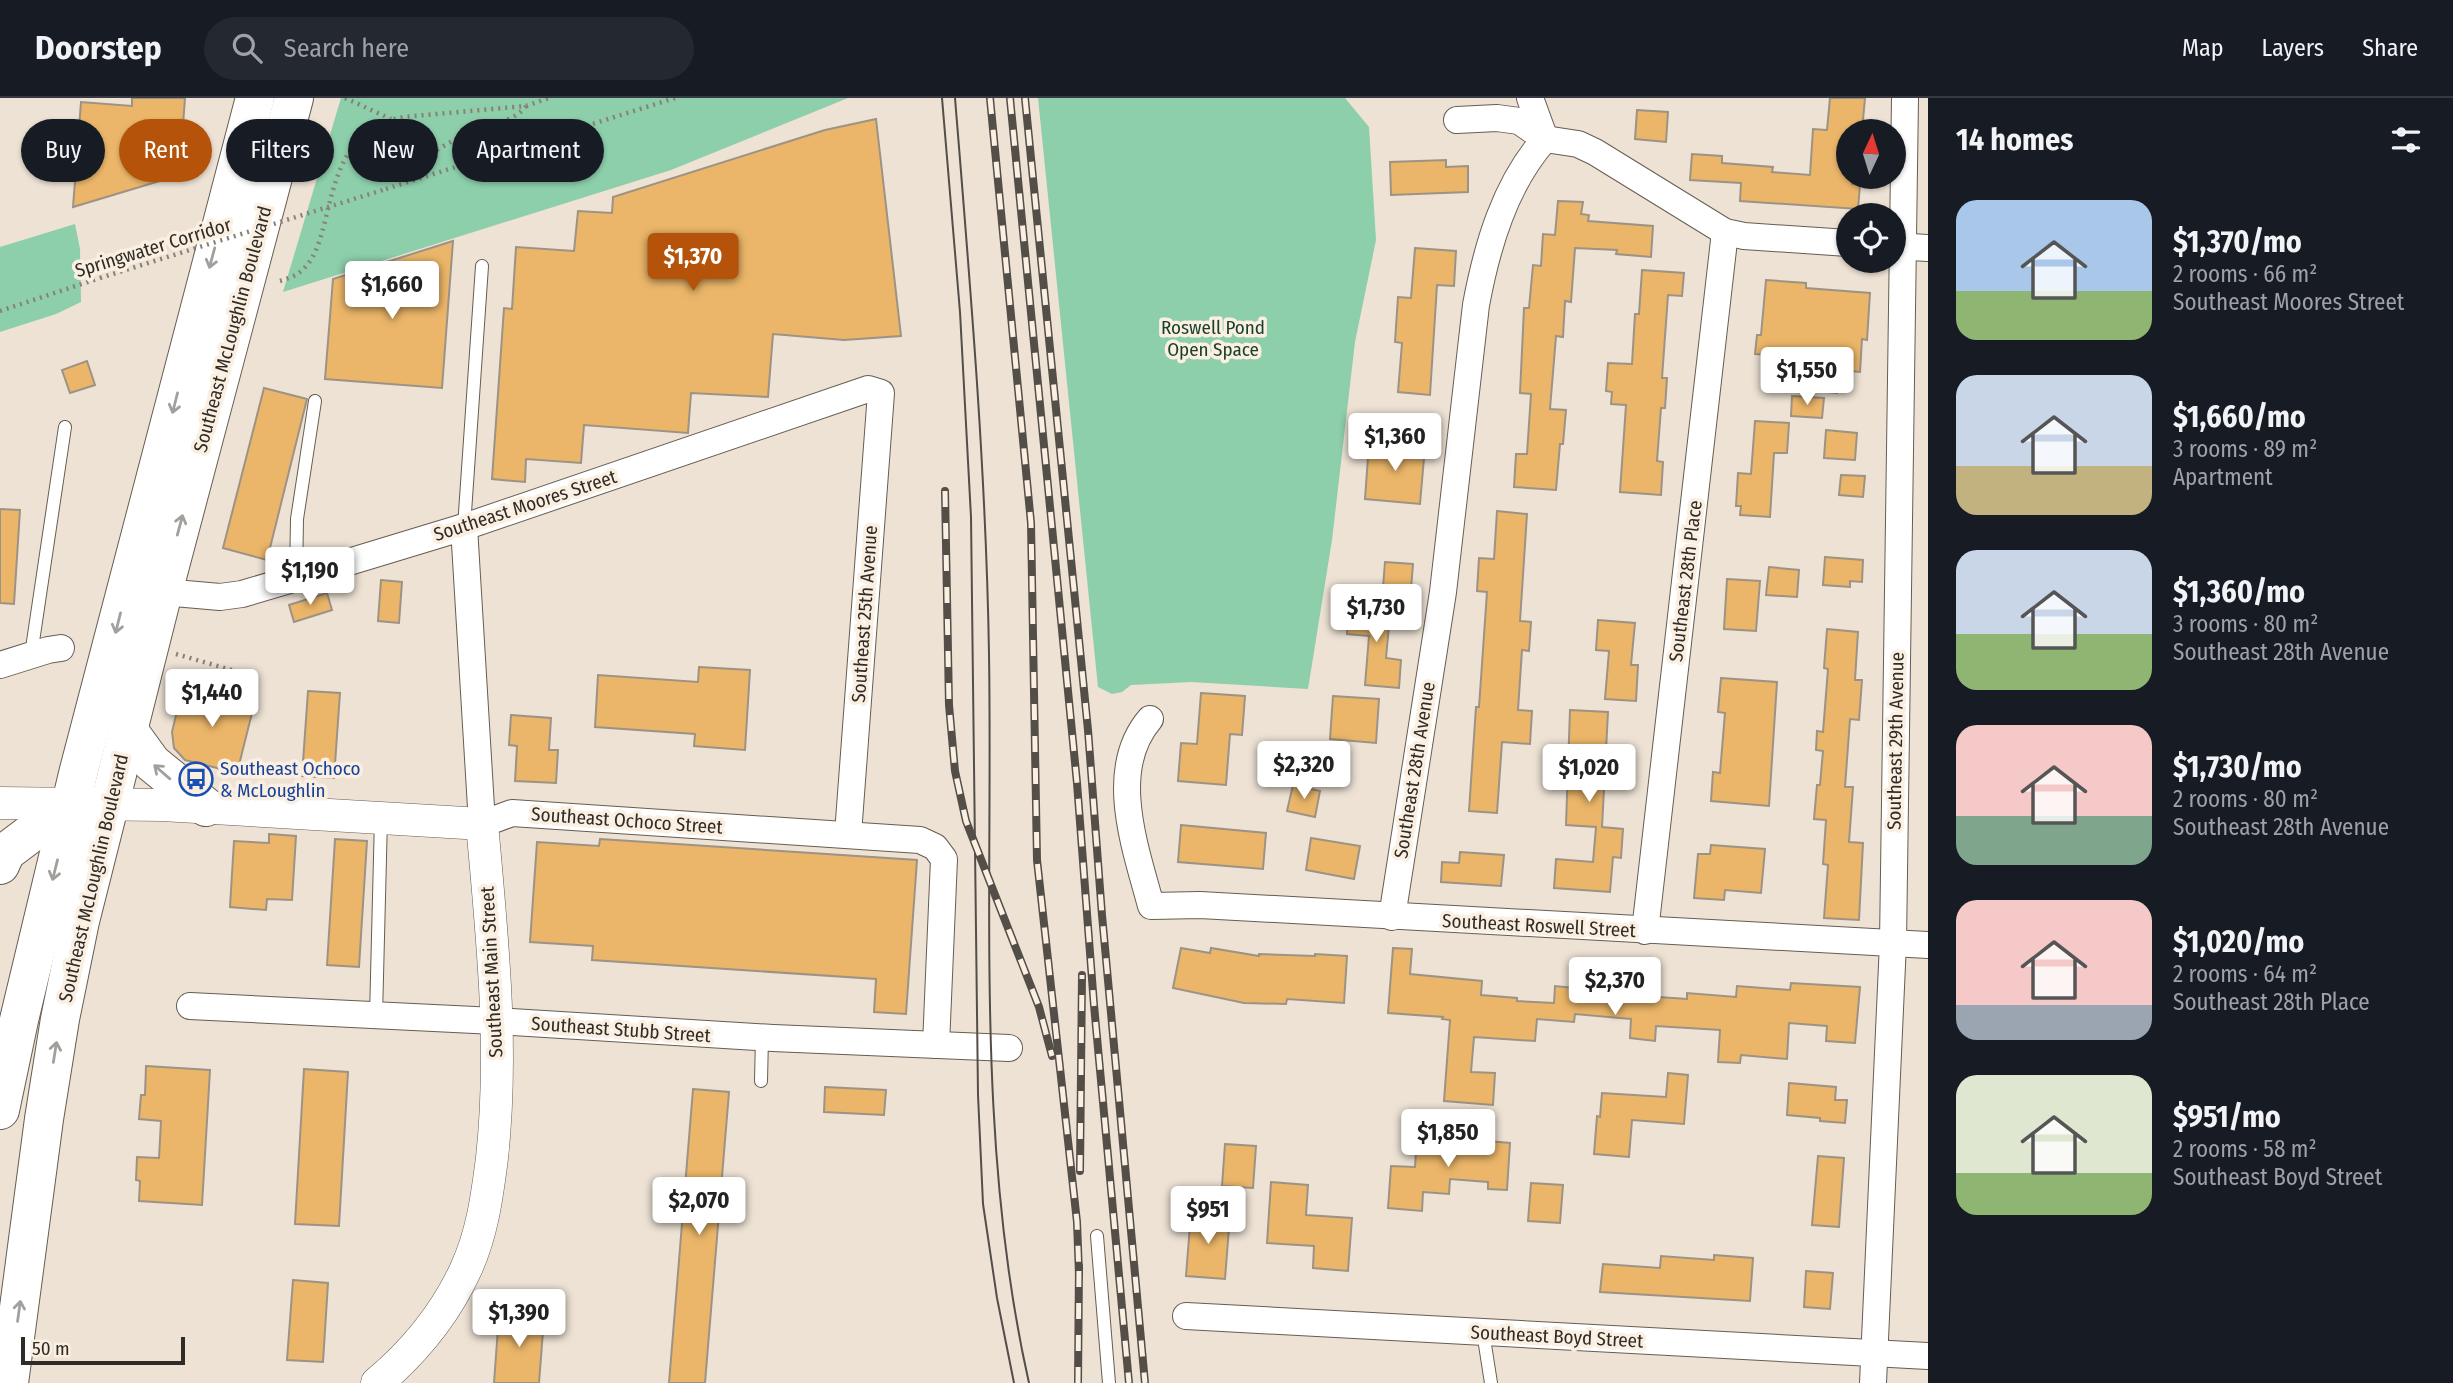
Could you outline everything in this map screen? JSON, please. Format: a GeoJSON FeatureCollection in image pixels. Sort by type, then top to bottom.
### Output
{"type":"FeatureCollection","features":[{"type":"Feature","properties":{"kind":"highway","name":"Southeast McLoughlin Boulevard"},"geometry":{"type":"LineString","coordinates":[[0,1110],[71,803],[256,98]]}},
{"type":"Feature","properties":{"kind":"highway","name":"Southeast McLoughlin Boulevard"},"geometry":{"type":"LineString","coordinates":[[9,1383],[44,1119],[60,1019],[80,921],[163,592],[294,98]]}},
{"type":"Feature","properties":{"kind":"highway"},"geometry":{"type":"LineString","coordinates":[[128,730],[152,763],[206,807]]}},
{"type":"Feature","properties":{"kind":"highway"},"geometry":{"type":"LineString","coordinates":[[0,865],[6,852],[71,803]]}},
{"type":"Feature","properties":{"kind":"street"},"geometry":{"type":"LineString","coordinates":[[1530,98],[1545,139]]}},
{"type":"Feature","properties":{"kind":"street","name":"Southeast 29th Avenue"},"geometry":{"type":"LineString","coordinates":[[1873,1383],[1893,943],[1908,247],[1905,98]]}},
{"type":"Feature","properties":{"kind":"street"},"geometry":{"type":"LineString","coordinates":[[1457,120],[1497,118],[1519,121],[1545,139],[1578,144],[1725,232],[1744,236],[1836,242]]}},
{"type":"Feature","properties":{"kind":"street","name":"Southeast 28th Avenue"},"geometry":{"type":"LineString","coordinates":[[1392,917],[1443,592],[1476,305],[1496,228],[1518,177],[1545,139]]}},
{"type":"Feature","properties":{"kind":"street","name":"Southeast 28th Place"},"geometry":{"type":"LineString","coordinates":[[1645,930],[1725,232]]}},
{"type":"Feature","properties":{"kind":"street","name":"Southeast Moores Street"},"geometry":{"type":"LineString","coordinates":[[163,592],[219,597],[242,594],[464,527],[868,389],[881,394]]}},
{"type":"Feature","properties":{"kind":"street","name":"Southeast 25th Avenue"},"geometry":{"type":"LineString","coordinates":[[848,834],[881,394]]}},
{"type":"Feature","properties":{"kind":"street","name":"Southeast Main Street"},"geometry":{"type":"LineString","coordinates":[[380,1382],[435,1322],[455,1290],[475,1247],[487,1200],[494,1138],[495,1021],[464,527]]}},
{"type":"Feature","properties":{"kind":"street"},"geometry":{"type":"LineString","coordinates":[[0,665],[61,649]]}},
{"type":"Feature","properties":{"kind":"street","name":"Southeast Roswell Street"},"geometry":{"type":"LineString","coordinates":[[1150,719],[1139,731],[1130,756],[1127,796],[1135,847],[1151,906],[1200,905],[1928,946]]}},
{"type":"Feature","properties":{"kind":"street","name":"Southeast Ochoco Street"},"geometry":{"type":"LineString","coordinates":[[0,803],[206,807],[482,824],[512,813],[920,840],[935,847],[944,859],[936,1045]]}},
{"type":"Feature","properties":{"kind":"street","name":"Southeast Stubb Street"},"geometry":{"type":"LineString","coordinates":[[190,1006],[1009,1048]]}},
{"type":"Feature","properties":{"kind":"street","name":"Southeast Boyd Street"},"geometry":{"type":"LineString","coordinates":[[1186,1316],[1928,1356]]}},
{"type":"Feature","properties":{"kind":"lane"},"geometry":{"type":"LineString","coordinates":[[464,527],[482,266]]}},
{"type":"Feature","properties":{"kind":"lane"},"geometry":{"type":"LineString","coordinates":[[296,578],[297,519],[315,401]]}},
{"type":"Feature","properties":{"kind":"lane"},"geometry":{"type":"LineString","coordinates":[[31,655],[65,427]]}},
{"type":"Feature","properties":{"kind":"lane"},"geometry":{"type":"LineString","coordinates":[[376,1016],[381,818]]}},
{"type":"Feature","properties":{"kind":"lane"},"geometry":{"type":"LineString","coordinates":[[761,1081],[762,1037]]}},
{"type":"Feature","properties":{"kind":"lane"},"geometry":{"type":"LineString","coordinates":[[1097,1236],[1109,1383]]}},
{"type":"Feature","properties":{"kind":"lane"},"geometry":{"type":"LineString","coordinates":[[1483,1332],[1491,1383]]}},
{"type":"Feature","properties":{"kind":"path"},"geometry":{"type":"LineString","coordinates":[[345,98],[391,119],[421,114],[526,106],[549,98]]}},
{"type":"Feature","properties":{"kind":"path","name":"Springwater Corridor"},"geometry":{"type":"LineString","coordinates":[[438,172],[675,98]]}},
{"type":"Feature","properties":{"kind":"path"},"geometry":{"type":"LineString","coordinates":[[438,150],[465,135],[508,118],[526,106]]}},
{"type":"Feature","properties":{"kind":"path"},"geometry":{"type":"LineString","coordinates":[[280,281],[299,273],[314,254],[348,153]]}},
{"type":"Feature","properties":{"kind":"path","name":"Springwater Corridor"},"geometry":{"type":"LineString","coordinates":[[0,311],[408,182]]}},
{"type":"Feature","properties":{"kind":"path"},"geometry":{"type":"LineString","coordinates":[[149,647],[242,673]]}},
{"type":"Feature","properties":{"kind":"green space"},"geometry":{"type":"Polygon","coordinates":[[[341,98],[848,98],[671,170],[283,292],[316,182],[334,182],[334,121],[341,98]]]}},
{"type":"Feature","properties":{"kind":"green space","name":"Roswell Pond Open Space"},"geometry":{"type":"Polygon","coordinates":[[[1038,98],[1345,98],[1369,127],[1376,240],[1355,342],[1332,540],[1308,689],[1191,682],[1131,685],[1122,692],[1112,694],[1098,687],[1038,98]]]}},
{"type":"Feature","properties":{"kind":"green space"},"geometry":{"type":"Polygon","coordinates":[[[75,224],[80,249],[81,302],[56,314],[0,332],[0,247],[75,224]]]}},
{"type":"Feature","properties":{"kind":"building"},"geometry":{"type":"Polygon","coordinates":[[[132,98],[185,98],[183,119],[119,119],[119,182],[156,182],[73,207],[75,182],[105,182],[105,119],[80,119],[81,102],[132,106],[132,98]]]}},
{"type":"Feature","properties":{"kind":"building"},"geometry":{"type":"Polygon","coordinates":[[[1830,98],[1865,98],[1863,119],[1836,119],[1836,189],[1860,189],[1858,203],[1836,203],[1836,208],[1740,201],[1741,183],[1690,180],[1692,154],[1722,156],[1722,163],[1773,167],[1772,172],[1810,175],[1813,129],[1827,130],[1830,98]]]}},
{"type":"Feature","properties":{"kind":"building"},"geometry":{"type":"Polygon","coordinates":[[[1637,110],[1668,112],[1666,142],[1635,139],[1637,110]]]}},
{"type":"Feature","properties":{"kind":"building"},"geometry":{"type":"Polygon","coordinates":[[[876,119],[901,336],[844,340],[773,334],[768,397],[691,393],[688,433],[584,425],[581,463],[526,459],[525,482],[492,479],[504,308],[512,309],[516,247],[574,251],[578,211],[612,213],[613,197],[825,130],[876,119]]]}},
{"type":"Feature","properties":{"kind":"building"},"geometry":{"type":"Polygon","coordinates":[[[1446,160],[1446,167],[1468,166],[1468,192],[1391,195],[1390,162],[1446,160]]]}},
{"type":"Feature","properties":{"kind":"building"},"geometry":{"type":"Polygon","coordinates":[[[1558,201],[1583,202],[1581,214],[1589,215],[1588,221],[1653,226],[1651,257],[1616,254],[1617,250],[1575,248],[1571,302],[1565,301],[1563,337],[1556,336],[1550,409],[1566,410],[1556,490],[1514,487],[1516,454],[1527,454],[1531,394],[1520,393],[1524,308],[1529,308],[1533,265],[1541,266],[1543,234],[1555,235],[1558,201]]]}},
{"type":"Feature","properties":{"kind":"building"},"geometry":{"type":"Polygon","coordinates":[[[453,241],[442,388],[325,379],[333,279],[453,241]]]}},
{"type":"Feature","properties":{"kind":"building"},"geometry":{"type":"Polygon","coordinates":[[[1415,248],[1456,251],[1454,286],[1437,285],[1430,395],[1398,392],[1402,343],[1395,342],[1398,297],[1411,298],[1415,248]]]}},
{"type":"Feature","properties":{"kind":"building"},"geometry":{"type":"Polygon","coordinates":[[[1642,270],[1684,273],[1682,296],[1668,295],[1662,378],[1667,378],[1665,408],[1661,408],[1657,461],[1663,462],[1661,495],[1620,492],[1626,405],[1611,404],[1612,392],[1606,391],[1608,363],[1632,364],[1635,314],[1639,314],[1642,270]]]}},
{"type":"Feature","properties":{"kind":"building"},"geometry":{"type":"Polygon","coordinates":[[[1766,280],[1806,283],[1806,288],[1870,293],[1867,340],[1862,339],[1860,372],[1839,370],[1837,393],[1819,391],[1822,358],[1755,354],[1757,335],[1761,335],[1766,280]]]}},
{"type":"Feature","properties":{"kind":"building"},"geometry":{"type":"Polygon","coordinates":[[[87,361],[95,385],[70,393],[62,370],[87,361]]]}},
{"type":"Feature","properties":{"kind":"building"},"geometry":{"type":"Polygon","coordinates":[[[264,388],[307,399],[267,560],[223,548],[264,388]]]}},
{"type":"Feature","properties":{"kind":"building"},"geometry":{"type":"Polygon","coordinates":[[[1792,396],[1824,398],[1822,418],[1791,416],[1792,396]]]}},
{"type":"Feature","properties":{"kind":"building"},"geometry":{"type":"Polygon","coordinates":[[[1755,421],[1789,423],[1787,453],[1774,453],[1770,517],[1740,515],[1741,506],[1736,506],[1738,473],[1751,474],[1755,421]]]}},
{"type":"Feature","properties":{"kind":"building"},"geometry":{"type":"Polygon","coordinates":[[[1826,430],[1857,433],[1855,460],[1824,458],[1826,430]]]}},
{"type":"Feature","properties":{"kind":"building"},"geometry":{"type":"Polygon","coordinates":[[[1369,443],[1425,447],[1420,504],[1365,499],[1369,443]]]}},
{"type":"Feature","properties":{"kind":"building"},"geometry":{"type":"Polygon","coordinates":[[[1841,475],[1865,476],[1863,497],[1839,495],[1841,475]]]}},
{"type":"Feature","properties":{"kind":"building"},"geometry":{"type":"Polygon","coordinates":[[[0,509],[20,510],[14,604],[0,603],[0,509]]]}},
{"type":"Feature","properties":{"kind":"building"},"geometry":{"type":"Polygon","coordinates":[[[1497,511],[1527,514],[1520,621],[1531,622],[1529,651],[1522,650],[1518,710],[1532,711],[1530,744],[1502,742],[1497,813],[1469,811],[1487,592],[1477,591],[1479,558],[1494,559],[1497,511]]]}},
{"type":"Feature","properties":{"kind":"building"},"geometry":{"type":"Polygon","coordinates":[[[1825,557],[1863,560],[1862,582],[1850,581],[1850,587],[1823,585],[1825,557]]]}},
{"type":"Feature","properties":{"kind":"building"},"geometry":{"type":"Polygon","coordinates":[[[1385,562],[1413,564],[1411,589],[1383,587],[1385,562]]]}},
{"type":"Feature","properties":{"kind":"building"},"geometry":{"type":"Polygon","coordinates":[[[1769,567],[1799,570],[1797,597],[1766,595],[1769,567]]]}},
{"type":"Feature","properties":{"kind":"building"},"geometry":{"type":"Polygon","coordinates":[[[1727,579],[1760,581],[1756,631],[1724,629],[1727,579]]]}},
{"type":"Feature","properties":{"kind":"building"},"geometry":{"type":"Polygon","coordinates":[[[381,580],[402,582],[399,623],[378,621],[381,580]]]}},
{"type":"Feature","properties":{"kind":"building"},"geometry":{"type":"Polygon","coordinates":[[[327,593],[332,610],[294,622],[289,605],[327,593]]]}},
{"type":"Feature","properties":{"kind":"building"},"geometry":{"type":"Polygon","coordinates":[[[1364,601],[1391,604],[1386,658],[1401,660],[1399,688],[1365,685],[1369,636],[1347,634],[1348,614],[1363,615],[1364,601]]]}},
{"type":"Feature","properties":{"kind":"building"},"geometry":{"type":"Polygon","coordinates":[[[1598,620],[1635,623],[1631,665],[1638,665],[1636,701],[1605,699],[1609,651],[1596,650],[1598,620]]]}},
{"type":"Feature","properties":{"kind":"building"},"geometry":{"type":"Polygon","coordinates":[[[1827,629],[1858,632],[1855,680],[1862,680],[1859,720],[1850,719],[1845,787],[1853,787],[1849,842],[1863,843],[1859,920],[1824,918],[1828,865],[1823,864],[1826,820],[1814,819],[1823,751],[1816,750],[1817,731],[1823,732],[1828,669],[1824,668],[1827,629]]]}},
{"type":"Feature","properties":{"kind":"building"},"geometry":{"type":"Polygon","coordinates":[[[699,667],[750,670],[745,750],[694,746],[695,734],[595,727],[598,675],[698,682],[699,667]]]}},
{"type":"Feature","properties":{"kind":"building"},"geometry":{"type":"Polygon","coordinates":[[[1721,678],[1777,682],[1769,806],[1711,801],[1713,772],[1720,773],[1725,713],[1718,712],[1721,678]]]}},
{"type":"Feature","properties":{"kind":"building"},"geometry":{"type":"Polygon","coordinates":[[[206,683],[230,689],[228,698],[254,705],[237,773],[185,760],[174,748],[172,732],[177,711],[189,696],[204,690],[206,683]]]}},
{"type":"Feature","properties":{"kind":"building"},"geometry":{"type":"Polygon","coordinates":[[[308,691],[340,693],[334,778],[302,776],[308,691]]]}},
{"type":"Feature","properties":{"kind":"building"},"geometry":{"type":"Polygon","coordinates":[[[1201,693],[1245,696],[1242,735],[1230,734],[1226,785],[1178,781],[1181,743],[1197,744],[1201,693]]]}},
{"type":"Feature","properties":{"kind":"building"},"geometry":{"type":"Polygon","coordinates":[[[1333,696],[1379,699],[1376,743],[1330,739],[1333,696]]]}},
{"type":"Feature","properties":{"kind":"building"},"geometry":{"type":"Polygon","coordinates":[[[1570,710],[1608,712],[1602,827],[1623,829],[1621,858],[1613,857],[1610,892],[1554,888],[1556,859],[1593,862],[1596,827],[1566,825],[1570,710]]]}},
{"type":"Feature","properties":{"kind":"building"},"geometry":{"type":"Polygon","coordinates":[[[511,715],[551,718],[549,750],[558,750],[556,783],[515,781],[517,746],[509,745],[511,715]]]}},
{"type":"Feature","properties":{"kind":"building"},"geometry":{"type":"Polygon","coordinates":[[[1293,785],[1320,791],[1315,817],[1287,811],[1293,785]]]}},
{"type":"Feature","properties":{"kind":"building"},"geometry":{"type":"Polygon","coordinates":[[[1181,825],[1266,833],[1263,869],[1178,862],[1181,825]]]}},
{"type":"Feature","properties":{"kind":"building"},"geometry":{"type":"Polygon","coordinates":[[[269,834],[296,836],[292,900],[267,899],[266,910],[230,907],[234,841],[269,843],[269,834]]]}},
{"type":"Feature","properties":{"kind":"building"},"geometry":{"type":"Polygon","coordinates":[[[1311,838],[1360,846],[1354,879],[1306,870],[1311,838]]]}},
{"type":"Feature","properties":{"kind":"building"},"geometry":{"type":"Polygon","coordinates":[[[335,839],[367,841],[359,967],[327,965],[335,839]]]}},
{"type":"Feature","properties":{"kind":"building"},"geometry":{"type":"Polygon","coordinates":[[[600,839],[917,860],[906,1014],[874,1012],[876,979],[592,960],[593,946],[530,942],[537,842],[599,846],[600,839]]]}},
{"type":"Feature","properties":{"kind":"building"},"geometry":{"type":"Polygon","coordinates":[[[1711,845],[1765,849],[1761,893],[1725,890],[1724,900],[1694,898],[1698,854],[1710,854],[1711,845]]]}},
{"type":"Feature","properties":{"kind":"building"},"geometry":{"type":"Polygon","coordinates":[[[1460,852],[1504,855],[1501,886],[1441,882],[1442,862],[1459,863],[1460,852]]]}},
{"type":"Feature","properties":{"kind":"building"},"geometry":{"type":"Polygon","coordinates":[[[1181,948],[1210,953],[1211,948],[1259,956],[1347,956],[1344,1003],[1287,999],[1286,1004],[1244,1003],[1173,988],[1181,948]]]}},
{"type":"Feature","properties":{"kind":"building"},"geometry":{"type":"Polygon","coordinates":[[[1393,948],[1412,949],[1410,974],[1482,981],[1481,995],[1517,998],[1517,1001],[1554,1003],[1555,986],[1584,989],[1585,972],[1618,974],[1616,994],[1687,999],[1687,993],[1736,997],[1737,986],[1790,990],[1791,983],[1860,987],[1855,1043],[1826,1041],[1827,1026],[1789,1023],[1787,1059],[1741,1055],[1740,1063],[1718,1062],[1720,1030],[1656,1026],[1655,1041],[1630,1038],[1631,1019],[1575,1014],[1574,1022],[1537,1019],[1535,1041],[1474,1037],[1471,1072],[1495,1073],[1493,1105],[1444,1101],[1450,1020],[1442,1019],[1443,1017],[1388,1013],[1393,948]]]}},
{"type":"Feature","properties":{"kind":"building"},"geometry":{"type":"Polygon","coordinates":[[[146,1066],[210,1070],[202,1205],[139,1201],[137,1157],[159,1158],[161,1121],[139,1119],[141,1095],[145,1095],[146,1066]]]}},
{"type":"Feature","properties":{"kind":"building"},"geometry":{"type":"Polygon","coordinates":[[[304,1069],[348,1072],[339,1226],[295,1224],[304,1069]]]}},
{"type":"Feature","properties":{"kind":"building"},"geometry":{"type":"Polygon","coordinates":[[[1668,1073],[1688,1075],[1684,1124],[1632,1120],[1629,1157],[1594,1154],[1602,1093],[1666,1097],[1668,1073]]]}},
{"type":"Feature","properties":{"kind":"building"},"geometry":{"type":"Polygon","coordinates":[[[1789,1083],[1836,1087],[1835,1100],[1847,1100],[1845,1123],[1787,1115],[1789,1083]]]}},
{"type":"Feature","properties":{"kind":"building"},"geometry":{"type":"Polygon","coordinates":[[[825,1087],[886,1090],[884,1115],[824,1112],[825,1087]]]}},
{"type":"Feature","properties":{"kind":"building"},"geometry":{"type":"Polygon","coordinates":[[[693,1089],[729,1092],[705,1383],[669,1383],[693,1089]]]}},
{"type":"Feature","properties":{"kind":"building"},"geometry":{"type":"Polygon","coordinates":[[[1417,1135],[1510,1143],[1507,1190],[1488,1189],[1488,1182],[1450,1179],[1449,1194],[1423,1192],[1422,1211],[1388,1208],[1391,1166],[1415,1167],[1417,1135]]]}},
{"type":"Feature","properties":{"kind":"building"},"geometry":{"type":"Polygon","coordinates":[[[1225,1144],[1256,1146],[1253,1188],[1222,1186],[1225,1144]]]}},
{"type":"Feature","properties":{"kind":"building"},"geometry":{"type":"Polygon","coordinates":[[[1818,1156],[1844,1158],[1839,1227],[1812,1225],[1818,1156]]]}},
{"type":"Feature","properties":{"kind":"building"},"geometry":{"type":"Polygon","coordinates":[[[1271,1182],[1308,1185],[1306,1215],[1352,1218],[1348,1271],[1313,1268],[1314,1246],[1267,1243],[1271,1182]]]}},
{"type":"Feature","properties":{"kind":"building"},"geometry":{"type":"Polygon","coordinates":[[[1531,1183],[1563,1185],[1560,1223],[1528,1221],[1531,1183]]]}},
{"type":"Feature","properties":{"kind":"building"},"geometry":{"type":"Polygon","coordinates":[[[1191,1212],[1230,1215],[1225,1279],[1186,1276],[1191,1212]]]}},
{"type":"Feature","properties":{"kind":"building"},"geometry":{"type":"Polygon","coordinates":[[[1714,1255],[1753,1258],[1750,1301],[1600,1292],[1603,1264],[1660,1268],[1661,1256],[1714,1260],[1714,1255]]]}},
{"type":"Feature","properties":{"kind":"building"},"geometry":{"type":"Polygon","coordinates":[[[1806,1271],[1833,1273],[1830,1309],[1804,1307],[1806,1271]]]}},
{"type":"Feature","properties":{"kind":"building"},"geometry":{"type":"Polygon","coordinates":[[[293,1280],[328,1283],[323,1362],[287,1360],[293,1280]]]}},
{"type":"Feature","properties":{"kind":"building"},"geometry":{"type":"Polygon","coordinates":[[[499,1314],[544,1318],[539,1383],[494,1383],[499,1314]]]}},
{"type":"Feature","properties":{"kind":"tram line"},"geometry":{"type":"LineString","coordinates":[[942,98],[960,312],[971,517],[978,1095],[983,1204],[997,1298],[1014,1383]]}},
{"type":"Feature","properties":{"kind":"tram line"},"geometry":{"type":"LineString","coordinates":[[955,98],[985,515],[990,745],[990,1020],[994,1111],[1012,1293],[1029,1383]]}},
{"type":"Feature","properties":{"kind":"railway"},"geometry":{"type":"LineString","coordinates":[[990,98],[1031,523],[1037,860],[1077,1222],[1079,1274]]}},
{"type":"Feature","properties":{"kind":"railway"},"geometry":{"type":"LineString","coordinates":[[1010,98],[1077,783],[1094,1005],[1129,1383]]}},
{"type":"Feature","properties":{"kind":"railway"},"geometry":{"type":"LineString","coordinates":[[1025,98],[1088,730],[1102,915],[1145,1383]]}},
{"type":"Feature","properties":{"kind":"railway"},"geometry":{"type":"LineString","coordinates":[[945,491],[949,705],[955,771],[966,821],[1039,1007],[1052,1056]]}},
{"type":"Feature","properties":{"kind":"railway"},"geometry":{"type":"LineString","coordinates":[[1080,1171],[1082,975]]}},
{"type":"Feature","properties":{"kind":"railway"},"geometry":{"type":"LineString","coordinates":[[1078,1383],[1079,1266]]}},
{"type":"Feature","properties":{"kind":"place","name":"Southeast Ochoco & McLoughlin"},"geometry":{"type":"Point","coordinates":[196,779]}}]}
